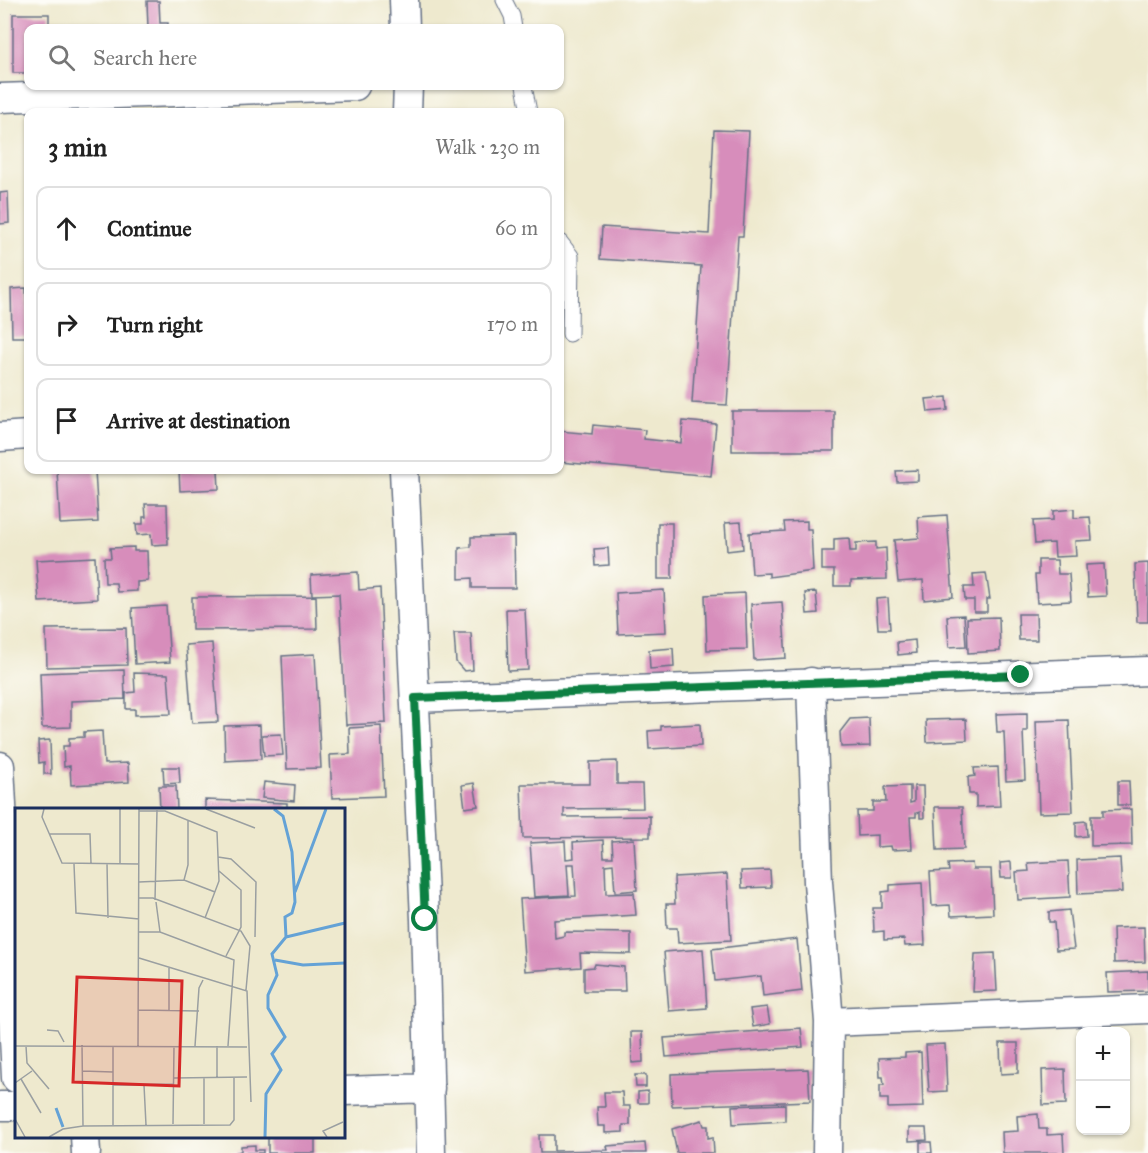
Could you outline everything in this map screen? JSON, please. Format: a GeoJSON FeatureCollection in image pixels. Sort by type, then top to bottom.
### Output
{"type":"FeatureCollection","features":[{"type":"Feature","properties":{"kind":"street"},"geometry":{"type":"LineString","coordinates":[[404,0],[405,24]]}},
{"type":"Feature","properties":{"kind":"street"},"geometry":{"type":"LineString","coordinates":[[0,98],[125,104],[304,90]]}},
{"type":"Feature","properties":{"kind":"street"},"geometry":{"type":"LineString","coordinates":[[407,108],[408,90]]}},
{"type":"Feature","properties":{"kind":"street"},"geometry":{"type":"LineString","coordinates":[[0,437],[24,435]]}},
{"type":"Feature","properties":{"kind":"street"},"geometry":{"type":"LineString","coordinates":[[404,474],[415,698],[431,1153]]}},
{"type":"Feature","properties":{"kind":"street"},"geometry":{"type":"LineString","coordinates":[[415,698],[1148,671]]}},
{"type":"Feature","properties":{"kind":"street"},"geometry":{"type":"LineString","coordinates":[[810,682],[818,882],[829,1022],[827,1153]]}},
{"type":"Feature","properties":{"kind":"street"},"geometry":{"type":"LineString","coordinates":[[0,766],[15,1059]]}},
{"type":"Feature","properties":{"kind":"street"},"geometry":{"type":"LineString","coordinates":[[829,1022],[1148,1009]]}},
{"type":"Feature","properties":{"kind":"street"},"geometry":{"type":"LineString","coordinates":[[345,1091],[430,1089]]}},
{"type":"Feature","properties":{"kind":"street"},"geometry":{"type":"LineString","coordinates":[[85,1138],[86,1153]]}},
{"type":"Feature","properties":{"kind":"lane"},"geometry":{"type":"LineString","coordinates":[[504,0],[513,24]]}},
{"type":"Feature","properties":{"kind":"lane"},"geometry":{"type":"LineString","coordinates":[[525,90],[528,108]]}},
{"type":"Feature","properties":{"kind":"lane"},"geometry":{"type":"LineString","coordinates":[[564,247],[571,256],[570,334]]}},
{"type":"Feature","properties":{"kind":"building"},"geometry":{"type":"Polygon","coordinates":[[[147,1],[159,1],[160,23],[168,24],[148,24],[147,1]]]}},
{"type":"Feature","properties":{"kind":"building"},"geometry":{"type":"Polygon","coordinates":[[[13,14],[49,14],[49,24],[24,24],[24,73],[13,73],[13,14]]]}},
{"type":"Feature","properties":{"kind":"building"},"geometry":{"type":"Polygon","coordinates":[[[714,130],[749,131],[743,236],[738,236],[727,405],[692,403],[701,266],[600,259],[602,227],[709,234],[714,130]]]}},
{"type":"Feature","properties":{"kind":"building"},"geometry":{"type":"Polygon","coordinates":[[[8,192],[9,223],[0,224],[0,193],[8,192]]]}},
{"type":"Feature","properties":{"kind":"building"},"geometry":{"type":"Polygon","coordinates":[[[24,288],[24,337],[12,337],[11,289],[24,288]]]}},
{"type":"Feature","properties":{"kind":"building"},"geometry":{"type":"Polygon","coordinates":[[[947,397],[948,410],[928,412],[926,399],[947,397]]]}},
{"type":"Feature","properties":{"kind":"building"},"geometry":{"type":"Polygon","coordinates":[[[732,411],[834,411],[834,451],[732,451],[732,411]]]}},
{"type":"Feature","properties":{"kind":"building"},"geometry":{"type":"Polygon","coordinates":[[[683,421],[716,424],[711,476],[564,462],[564,431],[592,434],[593,425],[645,430],[644,439],[681,443],[683,421]]]}},
{"type":"Feature","properties":{"kind":"building"},"geometry":{"type":"Polygon","coordinates":[[[918,470],[918,481],[897,482],[896,471],[918,470]]]}},
{"type":"Feature","properties":{"kind":"building"},"geometry":{"type":"Polygon","coordinates":[[[57,474],[95,474],[98,522],[60,524],[57,474]]]}},
{"type":"Feature","properties":{"kind":"building"},"geometry":{"type":"Polygon","coordinates":[[[179,474],[218,474],[219,489],[180,491],[179,474]]]}},
{"type":"Feature","properties":{"kind":"building"},"geometry":{"type":"Polygon","coordinates":[[[145,504],[167,504],[168,544],[152,545],[151,534],[137,535],[136,524],[143,524],[143,517],[146,517],[145,504]]]}},
{"type":"Feature","properties":{"kind":"building"},"geometry":{"type":"Polygon","coordinates":[[[1074,509],[1074,518],[1090,517],[1092,540],[1075,541],[1076,556],[1055,557],[1054,543],[1035,544],[1033,521],[1053,520],[1053,511],[1074,509]]]}},
{"type":"Feature","properties":{"kind":"building"},"geometry":{"type":"Polygon","coordinates":[[[947,515],[953,597],[924,600],[923,580],[898,582],[894,540],[919,538],[918,517],[947,515]]]}},
{"type":"Feature","properties":{"kind":"building"},"geometry":{"type":"Polygon","coordinates":[[[807,521],[807,529],[811,529],[813,571],[769,577],[769,573],[752,574],[749,533],[785,531],[784,522],[807,521]]]}},
{"type":"Feature","properties":{"kind":"building"},"geometry":{"type":"Polygon","coordinates":[[[741,522],[743,549],[727,551],[725,523],[741,522]]]}},
{"type":"Feature","properties":{"kind":"building"},"geometry":{"type":"Polygon","coordinates":[[[658,523],[672,523],[672,579],[658,579],[658,523]]]}},
{"type":"Feature","properties":{"kind":"building"},"geometry":{"type":"Polygon","coordinates":[[[514,536],[515,588],[472,588],[472,578],[459,579],[459,548],[471,547],[471,537],[514,536]]]}},
{"type":"Feature","properties":{"kind":"building"},"geometry":{"type":"Polygon","coordinates":[[[849,538],[850,551],[856,551],[856,543],[876,542],[876,549],[886,548],[887,579],[851,580],[851,586],[834,586],[834,570],[822,570],[822,551],[834,551],[834,539],[849,538]]]}},
{"type":"Feature","properties":{"kind":"building"},"geometry":{"type":"Polygon","coordinates":[[[134,547],[134,551],[147,551],[148,581],[137,582],[137,591],[117,592],[116,583],[105,583],[104,558],[111,558],[110,548],[134,547]]]}},
{"type":"Feature","properties":{"kind":"building"},"geometry":{"type":"Polygon","coordinates":[[[608,548],[609,565],[595,566],[594,549],[608,548]]]}},
{"type":"Feature","properties":{"kind":"building"},"geometry":{"type":"Polygon","coordinates":[[[95,557],[97,599],[39,602],[36,560],[95,557]]]}},
{"type":"Feature","properties":{"kind":"building"},"geometry":{"type":"Polygon","coordinates":[[[1038,560],[1057,560],[1058,574],[1069,574],[1071,601],[1037,603],[1035,575],[1038,575],[1038,560]]]}},
{"type":"Feature","properties":{"kind":"building"},"geometry":{"type":"Polygon","coordinates":[[[1148,563],[1148,622],[1137,622],[1135,564],[1148,563]]]}},
{"type":"Feature","properties":{"kind":"building"},"geometry":{"type":"Polygon","coordinates":[[[1104,564],[1106,596],[1088,597],[1086,565],[1104,564]]]}},
{"type":"Feature","properties":{"kind":"building"},"geometry":{"type":"Polygon","coordinates":[[[358,572],[359,590],[380,588],[386,723],[346,725],[339,594],[312,595],[311,575],[358,572]]]}},
{"type":"Feature","properties":{"kind":"building"},"geometry":{"type":"Polygon","coordinates":[[[986,573],[990,599],[987,599],[987,612],[974,612],[974,600],[965,600],[964,587],[974,587],[973,574],[986,573]]]}},
{"type":"Feature","properties":{"kind":"building"},"geometry":{"type":"Polygon","coordinates":[[[664,590],[666,632],[618,634],[616,593],[664,590]]]}},
{"type":"Feature","properties":{"kind":"building"},"geometry":{"type":"Polygon","coordinates":[[[816,592],[818,613],[807,614],[805,593],[816,592]]]}},
{"type":"Feature","properties":{"kind":"building"},"geometry":{"type":"Polygon","coordinates":[[[745,593],[747,649],[707,650],[705,595],[745,593]]]}},
{"type":"Feature","properties":{"kind":"building"},"geometry":{"type":"Polygon","coordinates":[[[316,596],[317,629],[192,630],[192,597],[316,596]]]}},
{"type":"Feature","properties":{"kind":"building"},"geometry":{"type":"Polygon","coordinates":[[[888,598],[890,629],[878,629],[876,599],[888,598]]]}},
{"type":"Feature","properties":{"kind":"building"},"geometry":{"type":"Polygon","coordinates":[[[782,602],[786,658],[754,660],[751,604],[782,602]]]}},
{"type":"Feature","properties":{"kind":"building"},"geometry":{"type":"Polygon","coordinates":[[[166,606],[170,662],[135,664],[132,608],[166,606]]]}},
{"type":"Feature","properties":{"kind":"building"},"geometry":{"type":"Polygon","coordinates":[[[506,609],[525,609],[528,670],[508,671],[506,609]]]}},
{"type":"Feature","properties":{"kind":"building"},"geometry":{"type":"Polygon","coordinates":[[[1018,614],[1036,614],[1037,640],[1019,640],[1018,614]]]}},
{"type":"Feature","properties":{"kind":"building"},"geometry":{"type":"Polygon","coordinates":[[[964,615],[966,646],[949,647],[947,616],[964,615]]]}},
{"type":"Feature","properties":{"kind":"building"},"geometry":{"type":"Polygon","coordinates":[[[999,617],[1000,651],[968,653],[967,618],[999,617]]]}},
{"type":"Feature","properties":{"kind":"building"},"geometry":{"type":"Polygon","coordinates":[[[126,628],[127,665],[47,667],[46,629],[126,628]]]}},
{"type":"Feature","properties":{"kind":"building"},"geometry":{"type":"Polygon","coordinates":[[[454,633],[471,633],[473,670],[464,671],[456,662],[454,633]]]}},
{"type":"Feature","properties":{"kind":"building"},"geometry":{"type":"Polygon","coordinates":[[[915,640],[916,653],[898,655],[897,642],[915,640]]]}},
{"type":"Feature","properties":{"kind":"building"},"geometry":{"type":"Polygon","coordinates":[[[212,643],[218,722],[192,723],[186,645],[212,643]]]}},
{"type":"Feature","properties":{"kind":"building"},"geometry":{"type":"Polygon","coordinates":[[[673,648],[674,667],[650,669],[649,650],[673,648]]]}},
{"type":"Feature","properties":{"kind":"building"},"geometry":{"type":"Polygon","coordinates":[[[315,654],[321,768],[287,769],[282,656],[315,654]]]}},
{"type":"Feature","properties":{"kind":"building"},"geometry":{"type":"Polygon","coordinates":[[[124,670],[125,699],[71,701],[71,727],[42,728],[40,673],[124,670]]]}},
{"type":"Feature","properties":{"kind":"building"},"geometry":{"type":"Polygon","coordinates":[[[134,673],[168,674],[171,714],[135,715],[135,709],[126,709],[126,693],[135,692],[134,673]]]}},
{"type":"Feature","properties":{"kind":"building"},"geometry":{"type":"Polygon","coordinates":[[[1027,713],[1027,731],[1023,731],[1025,780],[1006,781],[1004,732],[997,732],[996,714],[1027,713]]]}},
{"type":"Feature","properties":{"kind":"building"},"geometry":{"type":"Polygon","coordinates":[[[869,718],[870,746],[841,747],[840,732],[850,719],[869,718]]]}},
{"type":"Feature","properties":{"kind":"building"},"geometry":{"type":"Polygon","coordinates":[[[966,719],[967,740],[927,742],[926,720],[966,719]]]}},
{"type":"Feature","properties":{"kind":"building"},"geometry":{"type":"Polygon","coordinates":[[[1069,720],[1073,812],[1039,813],[1036,721],[1069,720]]]}},
{"type":"Feature","properties":{"kind":"building"},"geometry":{"type":"Polygon","coordinates":[[[700,724],[701,746],[649,749],[648,731],[661,730],[661,726],[700,724]]]}},
{"type":"Feature","properties":{"kind":"building"},"geometry":{"type":"Polygon","coordinates":[[[260,725],[261,759],[225,761],[224,726],[260,725]]]}},
{"type":"Feature","properties":{"kind":"building"},"geometry":{"type":"Polygon","coordinates":[[[381,726],[384,796],[332,798],[330,755],[350,754],[349,728],[381,726]]]}},
{"type":"Feature","properties":{"kind":"building"},"geometry":{"type":"Polygon","coordinates":[[[102,731],[104,764],[128,763],[129,782],[71,785],[70,766],[64,767],[63,746],[69,746],[69,738],[84,737],[84,732],[102,731]]]}},
{"type":"Feature","properties":{"kind":"building"},"geometry":{"type":"Polygon","coordinates":[[[281,734],[283,755],[264,756],[262,735],[281,734]]]}},
{"type":"Feature","properties":{"kind":"building"},"geometry":{"type":"Polygon","coordinates":[[[50,740],[51,774],[44,774],[44,762],[39,763],[38,741],[50,740]]]}},
{"type":"Feature","properties":{"kind":"building"},"geometry":{"type":"Polygon","coordinates":[[[617,761],[617,784],[642,784],[643,808],[564,809],[564,817],[650,816],[650,837],[523,838],[521,784],[590,784],[590,762],[617,761]]]}},
{"type":"Feature","properties":{"kind":"building"},"geometry":{"type":"Polygon","coordinates":[[[163,767],[179,767],[180,783],[164,784],[163,767]]]}},
{"type":"Feature","properties":{"kind":"building"},"geometry":{"type":"Polygon","coordinates":[[[998,767],[1000,806],[976,807],[976,794],[969,794],[968,777],[975,776],[974,768],[998,767]]]}},
{"type":"Feature","properties":{"kind":"building"},"geometry":{"type":"Polygon","coordinates":[[[1118,781],[1129,781],[1130,805],[1118,805],[1118,781]]]}},
{"type":"Feature","properties":{"kind":"building"},"geometry":{"type":"Polygon","coordinates":[[[264,782],[295,785],[294,801],[262,798],[264,782]]]}},
{"type":"Feature","properties":{"kind":"building"},"geometry":{"type":"Polygon","coordinates":[[[474,783],[478,806],[465,808],[462,785],[474,783]]]}},
{"type":"Feature","properties":{"kind":"building"},"geometry":{"type":"Polygon","coordinates":[[[159,786],[176,786],[177,808],[160,808],[159,786]]]}},
{"type":"Feature","properties":{"kind":"building"},"geometry":{"type":"Polygon","coordinates":[[[910,786],[910,803],[914,802],[914,786],[923,786],[924,818],[920,818],[920,812],[916,813],[916,817],[910,817],[912,849],[892,850],[891,846],[877,847],[877,835],[858,836],[857,811],[873,811],[873,802],[886,802],[885,787],[910,786]]]}},
{"type":"Feature","properties":{"kind":"building"},"geometry":{"type":"Polygon","coordinates":[[[205,800],[287,803],[287,808],[205,808],[205,800]]]}},
{"type":"Feature","properties":{"kind":"building"},"geometry":{"type":"Polygon","coordinates":[[[935,807],[962,807],[964,849],[937,850],[935,807]]]}},
{"type":"Feature","properties":{"kind":"building"},"geometry":{"type":"Polygon","coordinates":[[[1131,809],[1132,845],[1091,846],[1091,816],[1103,816],[1103,810],[1131,809]]]}},
{"type":"Feature","properties":{"kind":"building"},"geometry":{"type":"Polygon","coordinates":[[[1086,821],[1087,836],[1076,837],[1076,822],[1086,821]]]}},
{"type":"Feature","properties":{"kind":"building"},"geometry":{"type":"Polygon","coordinates":[[[634,839],[637,890],[615,892],[613,864],[605,865],[606,894],[634,893],[636,915],[554,920],[555,938],[564,936],[564,932],[631,933],[631,954],[580,953],[581,967],[525,971],[520,899],[576,896],[574,864],[567,864],[569,895],[534,897],[530,843],[565,841],[566,859],[574,858],[573,842],[603,840],[604,857],[613,857],[612,841],[634,839]]]}},
{"type":"Feature","properties":{"kind":"building"},"geometry":{"type":"Polygon","coordinates":[[[1120,858],[1122,892],[1078,894],[1077,860],[1120,858]]]}},
{"type":"Feature","properties":{"kind":"building"},"geometry":{"type":"Polygon","coordinates":[[[1068,861],[1070,897],[1018,900],[1016,872],[1029,871],[1028,863],[1068,861]]]}},
{"type":"Feature","properties":{"kind":"building"},"geometry":{"type":"Polygon","coordinates":[[[1011,862],[1012,878],[1001,878],[1000,863],[1011,862]]]}},
{"type":"Feature","properties":{"kind":"building"},"geometry":{"type":"Polygon","coordinates":[[[972,863],[973,869],[991,869],[993,914],[951,916],[950,905],[932,906],[930,872],[949,871],[948,864],[972,863]]]}},
{"type":"Feature","properties":{"kind":"building"},"geometry":{"type":"Polygon","coordinates":[[[770,870],[771,887],[742,888],[741,871],[770,870]]]}},
{"type":"Feature","properties":{"kind":"building"},"geometry":{"type":"Polygon","coordinates":[[[727,874],[731,940],[678,943],[677,928],[667,928],[666,904],[675,904],[674,877],[727,874]]]}},
{"type":"Feature","properties":{"kind":"building"},"geometry":{"type":"Polygon","coordinates":[[[922,883],[925,945],[905,946],[904,939],[884,940],[884,931],[874,932],[873,908],[882,908],[882,892],[890,891],[890,885],[922,883]]]}},
{"type":"Feature","properties":{"kind":"building"},"geometry":{"type":"Polygon","coordinates":[[[1069,910],[1074,949],[1056,950],[1054,922],[1049,922],[1049,912],[1069,910]]]}},
{"type":"Feature","properties":{"kind":"building"},"geometry":{"type":"Polygon","coordinates":[[[1144,927],[1145,962],[1114,963],[1113,928],[1144,927]]]}},
{"type":"Feature","properties":{"kind":"building"},"geometry":{"type":"Polygon","coordinates":[[[797,939],[802,991],[763,996],[761,976],[715,981],[712,949],[797,939]]]}},
{"type":"Feature","properties":{"kind":"building"},"geometry":{"type":"Polygon","coordinates":[[[703,949],[707,1008],[669,1011],[664,952],[703,949]]]}},
{"type":"Feature","properties":{"kind":"building"},"geometry":{"type":"Polygon","coordinates":[[[995,953],[997,991],[973,992],[975,954],[995,953]]]}},
{"type":"Feature","properties":{"kind":"building"},"geometry":{"type":"Polygon","coordinates":[[[595,964],[624,967],[625,991],[584,991],[584,968],[594,967],[595,964]]]}},
{"type":"Feature","properties":{"kind":"building"},"geometry":{"type":"Polygon","coordinates":[[[1148,971],[1148,991],[1108,992],[1107,973],[1148,971]]]}},
{"type":"Feature","properties":{"kind":"building"},"geometry":{"type":"Polygon","coordinates":[[[767,1007],[770,1024],[753,1027],[750,1009],[767,1007]]]}},
{"type":"Feature","properties":{"kind":"building"},"geometry":{"type":"Polygon","coordinates":[[[801,1028],[803,1047],[666,1057],[664,1038],[801,1028]]]}},
{"type":"Feature","properties":{"kind":"building"},"geometry":{"type":"Polygon","coordinates":[[[631,1032],[642,1032],[643,1062],[632,1063],[631,1032]]]}},
{"type":"Feature","properties":{"kind":"building"},"geometry":{"type":"Polygon","coordinates":[[[1000,1043],[1018,1043],[1018,1073],[1001,1074],[1000,1043]]]}},
{"type":"Feature","properties":{"kind":"building"},"geometry":{"type":"Polygon","coordinates":[[[945,1044],[947,1091],[929,1092],[926,1045],[945,1044]]]}},
{"type":"Feature","properties":{"kind":"building"},"geometry":{"type":"Polygon","coordinates":[[[921,1052],[923,1107],[888,1108],[888,1099],[880,1099],[880,1085],[884,1085],[883,1077],[880,1077],[879,1058],[905,1057],[905,1053],[921,1052]]]}},
{"type":"Feature","properties":{"kind":"building"},"geometry":{"type":"Polygon","coordinates":[[[808,1069],[810,1101],[672,1106],[671,1074],[808,1069]]]}},
{"type":"Feature","properties":{"kind":"building"},"geometry":{"type":"Polygon","coordinates":[[[1065,1069],[1066,1104],[1043,1105],[1042,1070],[1065,1069]]]}},
{"type":"Feature","properties":{"kind":"building"},"geometry":{"type":"Polygon","coordinates":[[[635,1075],[646,1075],[646,1087],[636,1087],[635,1075]]]}},
{"type":"Feature","properties":{"kind":"building"},"geometry":{"type":"Polygon","coordinates":[[[648,1091],[648,1103],[638,1103],[638,1092],[648,1091]]]}},
{"type":"Feature","properties":{"kind":"building"},"geometry":{"type":"Polygon","coordinates":[[[604,1092],[622,1092],[623,1106],[630,1106],[630,1125],[623,1125],[623,1132],[605,1133],[605,1126],[598,1126],[597,1107],[605,1107],[604,1092]]]}},
{"type":"Feature","properties":{"kind":"building"},"geometry":{"type":"Polygon","coordinates":[[[785,1104],[785,1121],[733,1124],[732,1106],[785,1104]]]}},
{"type":"Feature","properties":{"kind":"building"},"geometry":{"type":"Polygon","coordinates":[[[1038,1114],[1039,1129],[1047,1129],[1047,1135],[1063,1134],[1064,1153],[1003,1153],[1002,1132],[1018,1131],[1017,1116],[1038,1114]]]}},
{"type":"Feature","properties":{"kind":"building"},"geometry":{"type":"Polygon","coordinates":[[[702,1120],[704,1126],[708,1126],[708,1138],[713,1137],[714,1153],[677,1153],[672,1129],[702,1120]]]}},
{"type":"Feature","properties":{"kind":"building"},"geometry":{"type":"Polygon","coordinates":[[[909,1128],[926,1128],[927,1140],[909,1141],[909,1128]]]}},
{"type":"Feature","properties":{"kind":"building"},"geometry":{"type":"Polygon","coordinates":[[[539,1135],[554,1135],[554,1151],[608,1150],[607,1146],[645,1143],[646,1153],[540,1153],[539,1135]]]}},
{"type":"Feature","properties":{"kind":"building"},"geometry":{"type":"Polygon","coordinates":[[[315,1138],[315,1153],[268,1153],[268,1139],[315,1138]]]}},
{"type":"Feature","properties":{"kind":"building"},"geometry":{"type":"Polygon","coordinates":[[[920,1142],[931,1142],[932,1153],[920,1153],[920,1142]]]}},
{"type":"Feature","properties":{"kind":"building"},"geometry":{"type":"Polygon","coordinates":[[[255,1145],[255,1150],[263,1150],[263,1153],[234,1153],[241,1151],[241,1146],[255,1145]]]}},
{"type":"Feature","properties":{"kind":"route"},"geometry":{"type":"LineString","coordinates":[[425,919],[415,698],[1021,675]]}}]}
